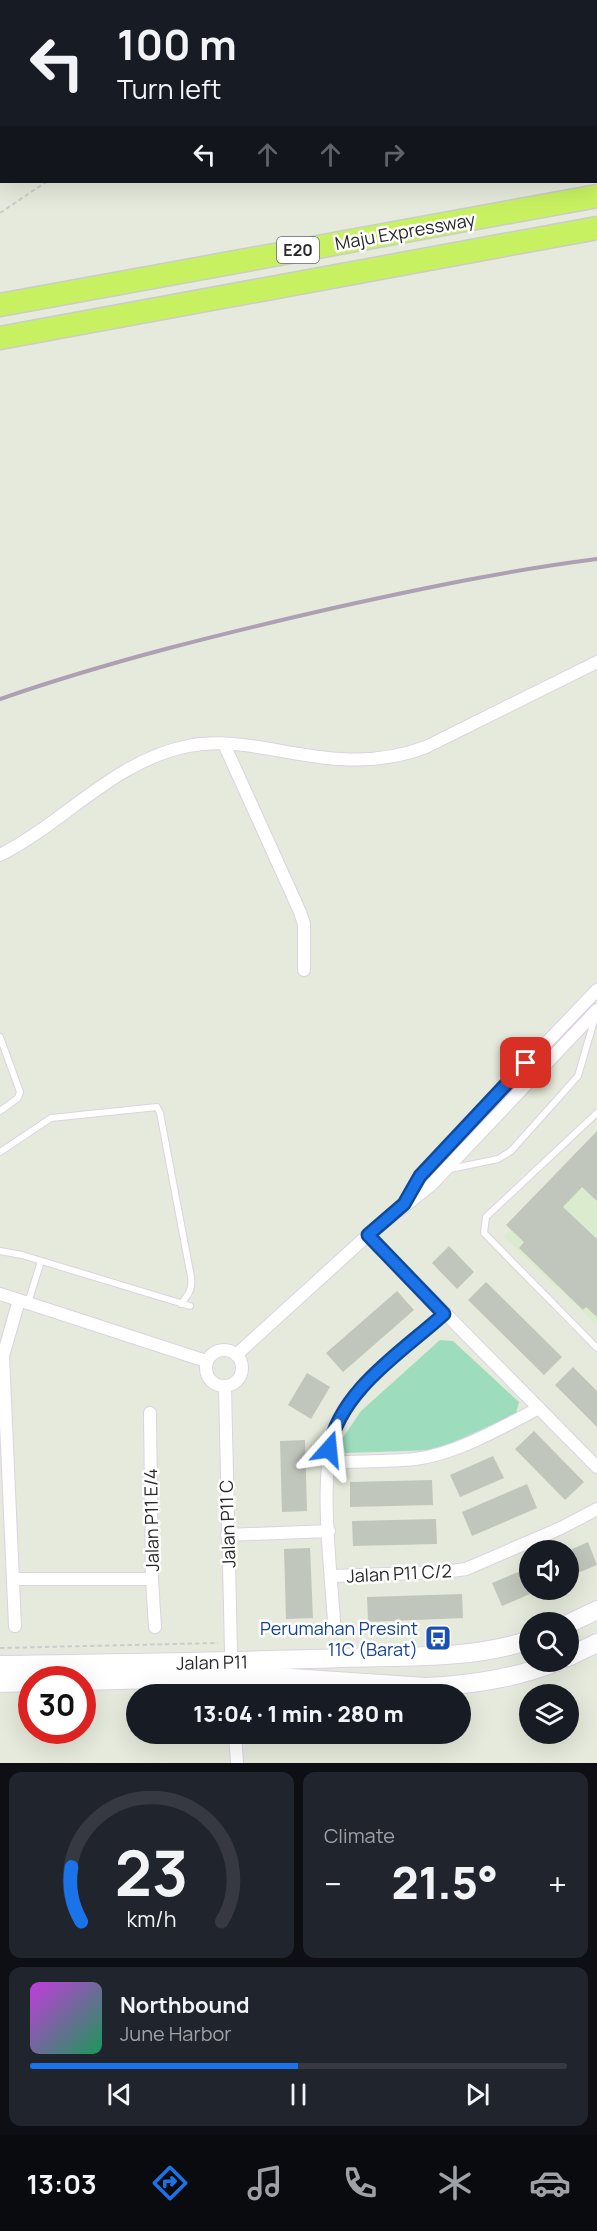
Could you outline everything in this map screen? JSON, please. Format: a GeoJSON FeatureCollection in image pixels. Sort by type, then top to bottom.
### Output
{"type":"FeatureCollection","features":[{"type":"Feature","properties":{"kind":"highway","name":"Maju Expressway"},"geometry":{"type":"LineString","coordinates":[[0,305],[597,196]]}},
{"type":"Feature","properties":{"kind":"highway","name":"Maju Expressway"},"geometry":{"type":"LineString","coordinates":[[0,338],[597,228]]}},
{"type":"Feature","properties":{"kind":"main road"},"geometry":{"type":"LineString","coordinates":[[579,1619],[597,1610]]}},
{"type":"Feature","properties":{"kind":"main road","name":"Jalan P11"},"geometry":{"type":"LineString","coordinates":[[0,1665],[231,1678],[493,1650],[519,1643]]}},
{"type":"Feature","properties":{"kind":"main road"},"geometry":{"type":"LineString","coordinates":[[579,1652],[597,1643]]}},
{"type":"Feature","properties":{"kind":"main road","name":"Jalan P11"},"geometry":{"type":"LineString","coordinates":[[96,1681],[261,1677],[426,1687],[453,1686],[511,1677],[526,1672]]}},
{"type":"Feature","properties":{"kind":"main road"},"geometry":{"type":"LineString","coordinates":[[0,1683],[18,1682]]}},
{"type":"Feature","properties":{"kind":"street"},"geometry":{"type":"LineString","coordinates":[[0,855],[29,840],[123,770],[157,755],[188,746],[224,744],[248,744],[340,759],[366,759],[409,753],[426,747],[597,662]]}},
{"type":"Feature","properties":{"kind":"street"},"geometry":{"type":"LineString","coordinates":[[224,744],[302,918],[305,936],[304,970]]}},
{"type":"Feature","properties":{"kind":"street"},"geometry":{"type":"LineString","coordinates":[[404,1204],[423,1172],[597,990]]}},
{"type":"Feature","properties":{"kind":"street"},"geometry":{"type":"LineString","coordinates":[[236,1355],[368,1235],[404,1204],[431,1185],[597,1010]]}},
{"type":"Feature","properties":{"kind":"street"},"geometry":{"type":"LineString","coordinates":[[368,1235],[597,1467]]}},
{"type":"Feature","properties":{"kind":"street"},"geometry":{"type":"LineString","coordinates":[[0,1294],[206,1361]]}},
{"type":"Feature","properties":{"kind":"street"},"geometry":{"type":"LineString","coordinates":[[15,1626],[3,1356],[23,1301]]}},
{"type":"Feature","properties":{"kind":"street"},"geometry":{"type":"LineString","coordinates":[[334,1621],[327,1463],[332,1435],[342,1412],[370,1380],[444,1314]]}},
{"type":"Feature","properties":{"kind":"street"},"geometry":{"type":"LineString","coordinates":[[219,1350],[231,1351],[242,1364],[241,1375],[234,1384],[225,1387],[217,1385],[208,1378],[206,1361],[219,1350]]}},
{"type":"Feature","properties":{"kind":"street","name":"Jalan P11 C"},"geometry":{"type":"LineString","coordinates":[[225,1387],[231,1678]]}},
{"type":"Feature","properties":{"kind":"street"},"geometry":{"type":"LineString","coordinates":[[327,1463],[415,1458],[439,1454],[506,1426],[539,1408]]}},
{"type":"Feature","properties":{"kind":"street","name":"Jalan P11 E/4"},"geometry":{"type":"LineString","coordinates":[[150,1413],[154,1627]]}},
{"type":"Feature","properties":{"kind":"street","name":"Jalan P11 C/2"},"geometry":{"type":"LineString","coordinates":[[332,1576],[444,1572],[466,1569],[561,1528],[597,1509]]}},
{"type":"Feature","properties":{"kind":"street"},"geometry":{"type":"LineString","coordinates":[[227,1535],[329,1531]]}},
{"type":"Feature","properties":{"kind":"street"},"geometry":{"type":"LineString","coordinates":[[12,1579],[152,1580]]}},
{"type":"Feature","properties":{"kind":"street"},"geometry":{"type":"LineString","coordinates":[[236,1744],[237,1763]]}},
{"type":"Feature","properties":{"kind":"lane"},"geometry":{"type":"LineString","coordinates":[[445,1170],[498,1159],[511,1151],[578,1076],[597,1010]]}},
{"type":"Feature","properties":{"kind":"lane"},"geometry":{"type":"LineString","coordinates":[[0,1037],[20,1092],[18,1098],[0,1111]]}},
{"type":"Feature","properties":{"kind":"lane"},"geometry":{"type":"LineString","coordinates":[[0,1152],[51,1118],[156,1107],[160,1113],[192,1284],[189,1294],[181,1304]]}},
{"type":"Feature","properties":{"kind":"lane"},"geometry":{"type":"LineString","coordinates":[[597,1113],[486,1217],[483,1225],[484,1233],[597,1348]]}},
{"type":"Feature","properties":{"kind":"lane"},"geometry":{"type":"LineString","coordinates":[[0,1251],[190,1306]]}},
{"type":"Feature","properties":{"kind":"lane"},"geometry":{"type":"LineString","coordinates":[[23,1301],[41,1261]]}},
{"type":"Feature","properties":{"kind":"path"},"geometry":{"type":"LineString","coordinates":[[0,213],[45,183]]}},
{"type":"Feature","properties":{"kind":"path"},"geometry":{"type":"LineString","coordinates":[[0,1648],[230,1642]]}},
{"type":"Feature","properties":{"kind":"shaded area"},"geometry":{"type":"Polygon","coordinates":[[[597,1133],[597,1325],[504,1237],[597,1133]]]}},
{"type":"Feature","properties":{"kind":"green space"},"geometry":{"type":"Polygon","coordinates":[[[440,1340],[453,1341],[519,1402],[516,1414],[436,1450],[345,1453],[342,1439],[361,1411],[440,1340]]]}},
{"type":"Feature","properties":{"kind":"building"},"geometry":{"type":"Polygon","coordinates":[[[597,1131],[597,1201],[582,1187],[563,1207],[597,1239],[597,1317],[586,1307],[583,1310],[519,1248],[524,1242],[506,1225],[597,1131]]]}},
{"type":"Feature","properties":{"kind":"building"},"geometry":{"type":"Polygon","coordinates":[[[449,1246],[474,1272],[457,1289],[432,1263],[449,1246]]]}},
{"type":"Feature","properties":{"kind":"building"},"geometry":{"type":"Polygon","coordinates":[[[486,1282],[562,1357],[544,1375],[468,1300],[486,1282]]]}},
{"type":"Feature","properties":{"kind":"building"},"geometry":{"type":"Polygon","coordinates":[[[397,1291],[414,1310],[343,1372],[326,1353],[397,1291]]]}},
{"type":"Feature","properties":{"kind":"building"},"geometry":{"type":"Polygon","coordinates":[[[573,1367],[597,1391],[597,1427],[555,1385],[573,1367]]]}},
{"type":"Feature","properties":{"kind":"building"},"geometry":{"type":"Polygon","coordinates":[[[307,1373],[330,1387],[311,1419],[288,1405],[307,1373]]]}},
{"type":"Feature","properties":{"kind":"building"},"geometry":{"type":"Polygon","coordinates":[[[534,1431],[584,1482],[565,1500],[515,1449],[534,1431]]]}},
{"type":"Feature","properties":{"kind":"building"},"geometry":{"type":"Polygon","coordinates":[[[305,1440],[307,1511],[282,1512],[280,1441],[305,1440]]]}},
{"type":"Feature","properties":{"kind":"building"},"geometry":{"type":"Polygon","coordinates":[[[493,1456],[504,1478],[460,1497],[450,1475],[493,1456]]]}},
{"type":"Feature","properties":{"kind":"building"},"geometry":{"type":"Polygon","coordinates":[[[432,1480],[433,1505],[350,1507],[350,1482],[432,1480]]]}},
{"type":"Feature","properties":{"kind":"building"},"geometry":{"type":"Polygon","coordinates":[[[527,1484],[537,1508],[472,1536],[462,1512],[527,1484]]]}},
{"type":"Feature","properties":{"kind":"building"},"geometry":{"type":"Polygon","coordinates":[[[436,1519],[437,1544],[353,1546],[352,1521],[436,1519]]]}},
{"type":"Feature","properties":{"kind":"building"},"geometry":{"type":"Polygon","coordinates":[[[588,1542],[597,1565],[579,1572],[579,1546],[588,1542]]]}},
{"type":"Feature","properties":{"kind":"building"},"geometry":{"type":"Polygon","coordinates":[[[310,1548],[313,1618],[286,1619],[284,1549],[310,1548]]]}},
{"type":"Feature","properties":{"kind":"building"},"geometry":{"type":"Polygon","coordinates":[[[519,1572],[519,1599],[502,1606],[492,1583],[519,1572]]]}},
{"type":"Feature","properties":{"kind":"building"},"geometry":{"type":"Polygon","coordinates":[[[462,1594],[463,1618],[368,1622],[367,1597],[462,1594]]]}},
{"type":"Feature","properties":{"kind":"railway"},"geometry":{"type":"LineString","coordinates":[[0,699],[125,660],[295,617],[467,580],[597,559]]}},
{"type":"Feature","properties":{"kind":"place","name":"Perumahan Presint 11C (Barat)"},"geometry":{"type":"Point","coordinates":[438,1638]}},
{"type":"Feature","properties":{"kind":"route"},"geometry":{"type":"LineString","coordinates":[[329,1449],[332,1435],[342,1412],[370,1380],[444,1314],[368,1235],[404,1204],[420,1176],[526,1063]]}}]}
